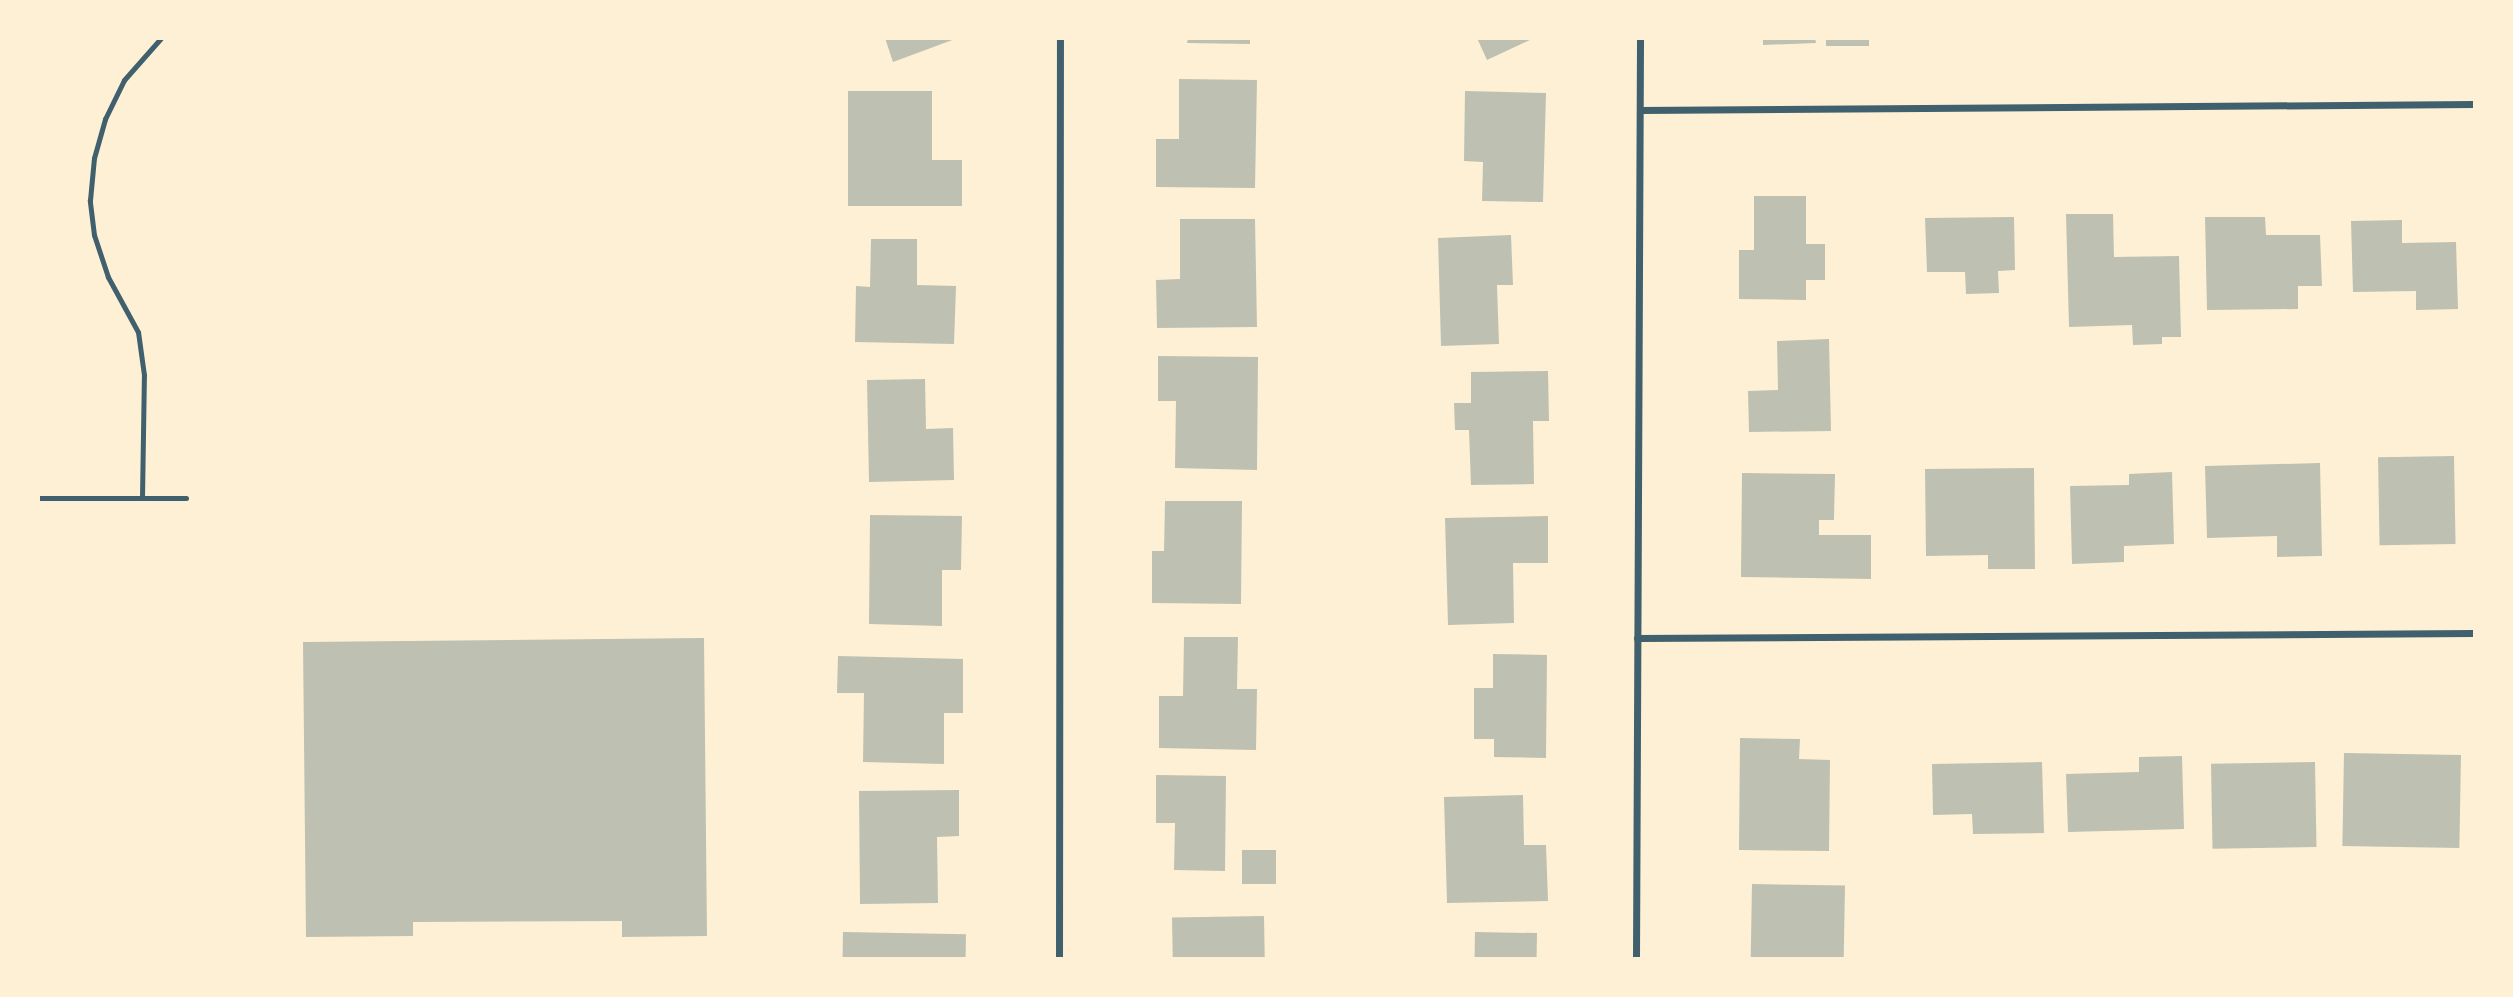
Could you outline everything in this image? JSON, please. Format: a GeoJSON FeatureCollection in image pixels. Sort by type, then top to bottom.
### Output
{"type":"FeatureCollection","features":[{"type":"Feature","properties":{"kind":"street"},"geometry":{"type":"LineString","coordinates":[[1059,958],[1060,38]]}},
{"type":"Feature","properties":{"kind":"street"},"geometry":{"type":"LineString","coordinates":[[1636,958],[1640,38]]}},
{"type":"Feature","properties":{"kind":"street"},"geometry":{"type":"LineString","coordinates":[[1640,110],[2474,104]]}},
{"type":"Feature","properties":{"kind":"street"},"geometry":{"type":"LineString","coordinates":[[1637,638],[2474,633]]}},
{"type":"Feature","properties":{"kind":"lane"},"geometry":{"type":"LineString","coordinates":[[142,498],[144,375],[138,332],[108,277],[94,235],[90,200],[94,158],[105,119],[124,80],[161,38]]}},
{"type":"Feature","properties":{"kind":"lane"},"geometry":{"type":"LineString","coordinates":[[38,498],[186,498]]}},
{"type":"Feature","properties":{"kind":"building"},"geometry":{"type":"Polygon","coordinates":[[[885,38],[955,38],[955,39],[893,62],[885,38]]]}},
{"type":"Feature","properties":{"kind":"building"},"geometry":{"type":"Polygon","coordinates":[[[1188,38],[1250,38],[1250,44],[1187,43],[1188,38]]]}},
{"type":"Feature","properties":{"kind":"building"},"geometry":{"type":"Polygon","coordinates":[[[1477,38],[1534,38],[1487,60],[1477,38]]]}},
{"type":"Feature","properties":{"kind":"building"},"geometry":{"type":"Polygon","coordinates":[[[1763,38],[1815,38],[1816,43],[1763,45],[1763,38]]]}},
{"type":"Feature","properties":{"kind":"building"},"geometry":{"type":"Polygon","coordinates":[[[1826,38],[1869,38],[1869,46],[1826,46],[1826,38]]]}},
{"type":"Feature","properties":{"kind":"building"},"geometry":{"type":"Polygon","coordinates":[[[1179,79],[1257,80],[1255,188],[1156,187],[1156,139],[1179,139],[1179,79]]]}},
{"type":"Feature","properties":{"kind":"building"},"geometry":{"type":"Polygon","coordinates":[[[848,91],[932,91],[932,160],[962,160],[962,206],[848,206],[848,91]]]}},
{"type":"Feature","properties":{"kind":"building"},"geometry":{"type":"Polygon","coordinates":[[[1465,91],[1546,93],[1543,202],[1482,201],[1483,162],[1464,161],[1465,91]]]}},
{"type":"Feature","properties":{"kind":"building"},"geometry":{"type":"Polygon","coordinates":[[[1754,196],[1806,196],[1806,244],[1825,244],[1825,280],[1806,280],[1806,300],[1739,299],[1739,250],[1754,250],[1754,196]]]}},
{"type":"Feature","properties":{"kind":"building"},"geometry":{"type":"Polygon","coordinates":[[[2066,214],[2113,214],[2114,257],[2179,256],[2181,337],[2162,337],[2162,344],[2133,345],[2132,325],[2069,327],[2066,214]]]}},
{"type":"Feature","properties":{"kind":"building"},"geometry":{"type":"Polygon","coordinates":[[[2014,217],[2015,270],[1998,271],[1999,293],[1966,294],[1965,272],[1927,272],[1925,218],[2014,217]]]}},
{"type":"Feature","properties":{"kind":"building"},"geometry":{"type":"Polygon","coordinates":[[[2205,217],[2265,217],[2266,235],[2320,235],[2322,286],[2298,286],[2298,309],[2207,310],[2205,217]]]}},
{"type":"Feature","properties":{"kind":"building"},"geometry":{"type":"Polygon","coordinates":[[[1180,219],[1255,219],[1257,327],[1157,328],[1156,280],[1180,279],[1180,219]]]}},
{"type":"Feature","properties":{"kind":"building"},"geometry":{"type":"Polygon","coordinates":[[[2402,220],[2402,243],[2456,242],[2458,309],[2416,310],[2416,291],[2353,292],[2351,221],[2402,220]]]}},
{"type":"Feature","properties":{"kind":"building"},"geometry":{"type":"Polygon","coordinates":[[[1511,235],[1513,285],[1497,285],[1499,344],[1441,346],[1438,238],[1511,235]]]}},
{"type":"Feature","properties":{"kind":"building"},"geometry":{"type":"Polygon","coordinates":[[[871,239],[917,239],[917,285],[956,286],[954,344],[855,342],[856,286],[870,287],[871,239]]]}},
{"type":"Feature","properties":{"kind":"building"},"geometry":{"type":"Polygon","coordinates":[[[1829,339],[1831,431],[1749,432],[1748,391],[1778,390],[1777,341],[1829,339]]]}},
{"type":"Feature","properties":{"kind":"building"},"geometry":{"type":"Polygon","coordinates":[[[1158,356],[1258,357],[1257,470],[1175,468],[1176,401],[1158,401],[1158,356]]]}},
{"type":"Feature","properties":{"kind":"building"},"geometry":{"type":"Polygon","coordinates":[[[1548,371],[1549,421],[1533,421],[1534,484],[1471,485],[1469,430],[1455,430],[1454,403],[1471,403],[1471,372],[1548,371]]]}},
{"type":"Feature","properties":{"kind":"building"},"geometry":{"type":"Polygon","coordinates":[[[925,379],[926,429],[953,428],[954,480],[869,482],[867,380],[925,379]]]}},
{"type":"Feature","properties":{"kind":"building"},"geometry":{"type":"Polygon","coordinates":[[[2454,456],[2456,544],[2380,545],[2378,457],[2454,456]]]}},
{"type":"Feature","properties":{"kind":"building"},"geometry":{"type":"Polygon","coordinates":[[[2320,463],[2322,556],[2277,557],[2277,536],[2207,538],[2205,466],[2320,463]]]}},
{"type":"Feature","properties":{"kind":"building"},"geometry":{"type":"Polygon","coordinates":[[[2034,468],[2035,569],[1988,569],[1988,555],[1926,556],[1925,469],[2034,468]]]}},
{"type":"Feature","properties":{"kind":"building"},"geometry":{"type":"Polygon","coordinates":[[[2172,472],[2174,544],[2124,546],[2124,562],[2072,564],[2070,486],[2129,485],[2129,474],[2172,472]]]}},
{"type":"Feature","properties":{"kind":"building"},"geometry":{"type":"Polygon","coordinates":[[[1742,473],[1835,474],[1834,520],[1819,520],[1819,535],[1871,535],[1871,579],[1741,577],[1742,473]]]}},
{"type":"Feature","properties":{"kind":"building"},"geometry":{"type":"Polygon","coordinates":[[[1165,501],[1242,501],[1241,604],[1152,603],[1152,551],[1164,551],[1165,501]]]}},
{"type":"Feature","properties":{"kind":"building"},"geometry":{"type":"Polygon","coordinates":[[[870,515],[962,516],[961,570],[942,570],[942,626],[869,624],[870,515]]]}},
{"type":"Feature","properties":{"kind":"building"},"geometry":{"type":"Polygon","coordinates":[[[1548,516],[1548,563],[1513,563],[1514,623],[1448,625],[1445,518],[1548,516]]]}},
{"type":"Feature","properties":{"kind":"building"},"geometry":{"type":"Polygon","coordinates":[[[1184,637],[1238,637],[1237,689],[1257,689],[1256,750],[1159,748],[1159,696],[1183,696],[1184,637]]]}},
{"type":"Feature","properties":{"kind":"building"},"geometry":{"type":"Polygon","coordinates":[[[704,638],[707,936],[622,937],[622,921],[413,922],[413,936],[306,937],[303,642],[704,638]]]}},
{"type":"Feature","properties":{"kind":"building"},"geometry":{"type":"Polygon","coordinates":[[[1493,654],[1547,655],[1546,758],[1494,757],[1494,739],[1474,739],[1474,688],[1493,688],[1493,654]]]}},
{"type":"Feature","properties":{"kind":"building"},"geometry":{"type":"Polygon","coordinates":[[[838,656],[963,659],[963,713],[944,713],[944,764],[863,762],[864,693],[837,693],[838,656]]]}},
{"type":"Feature","properties":{"kind":"building"},"geometry":{"type":"Polygon","coordinates":[[[1740,738],[1800,739],[1799,759],[1830,760],[1829,851],[1739,850],[1740,738]]]}},
{"type":"Feature","properties":{"kind":"building"},"geometry":{"type":"Polygon","coordinates":[[[2344,753],[2461,755],[2459,848],[2342,846],[2344,753]]]}},
{"type":"Feature","properties":{"kind":"building"},"geometry":{"type":"Polygon","coordinates":[[[2182,756],[2184,829],[2068,832],[2066,774],[2139,772],[2139,757],[2182,756]]]}},
{"type":"Feature","properties":{"kind":"building"},"geometry":{"type":"Polygon","coordinates":[[[2042,762],[2044,833],[1973,834],[1972,814],[1933,815],[1932,764],[2042,762]]]}},
{"type":"Feature","properties":{"kind":"building"},"geometry":{"type":"Polygon","coordinates":[[[2315,762],[2316,847],[2212,849],[2211,764],[2315,762]]]}},
{"type":"Feature","properties":{"kind":"building"},"geometry":{"type":"Polygon","coordinates":[[[1156,775],[1226,776],[1225,871],[1174,870],[1175,823],[1156,823],[1156,775]]]}},
{"type":"Feature","properties":{"kind":"building"},"geometry":{"type":"Polygon","coordinates":[[[959,790],[959,836],[937,837],[938,903],[860,904],[859,791],[959,790]]]}},
{"type":"Feature","properties":{"kind":"building"},"geometry":{"type":"Polygon","coordinates":[[[1523,795],[1524,845],[1546,845],[1548,901],[1447,903],[1444,797],[1523,795]]]}},
{"type":"Feature","properties":{"kind":"building"},"geometry":{"type":"Polygon","coordinates":[[[1242,850],[1276,850],[1276,884],[1242,884],[1242,850]]]}},
{"type":"Feature","properties":{"kind":"building"},"geometry":{"type":"Polygon","coordinates":[[[1752,884],[1845,886],[1844,958],[1751,958],[1752,884]]]}},
{"type":"Feature","properties":{"kind":"building"},"geometry":{"type":"Polygon","coordinates":[[[1264,916],[1265,958],[1173,958],[1172,918],[1264,916]]]}},
{"type":"Feature","properties":{"kind":"building"},"geometry":{"type":"Polygon","coordinates":[[[843,932],[966,934],[966,958],[843,958],[843,932]]]}},
{"type":"Feature","properties":{"kind":"building"},"geometry":{"type":"Polygon","coordinates":[[[1475,932],[1537,933],[1537,958],[1475,958],[1475,932]]]}}]}
